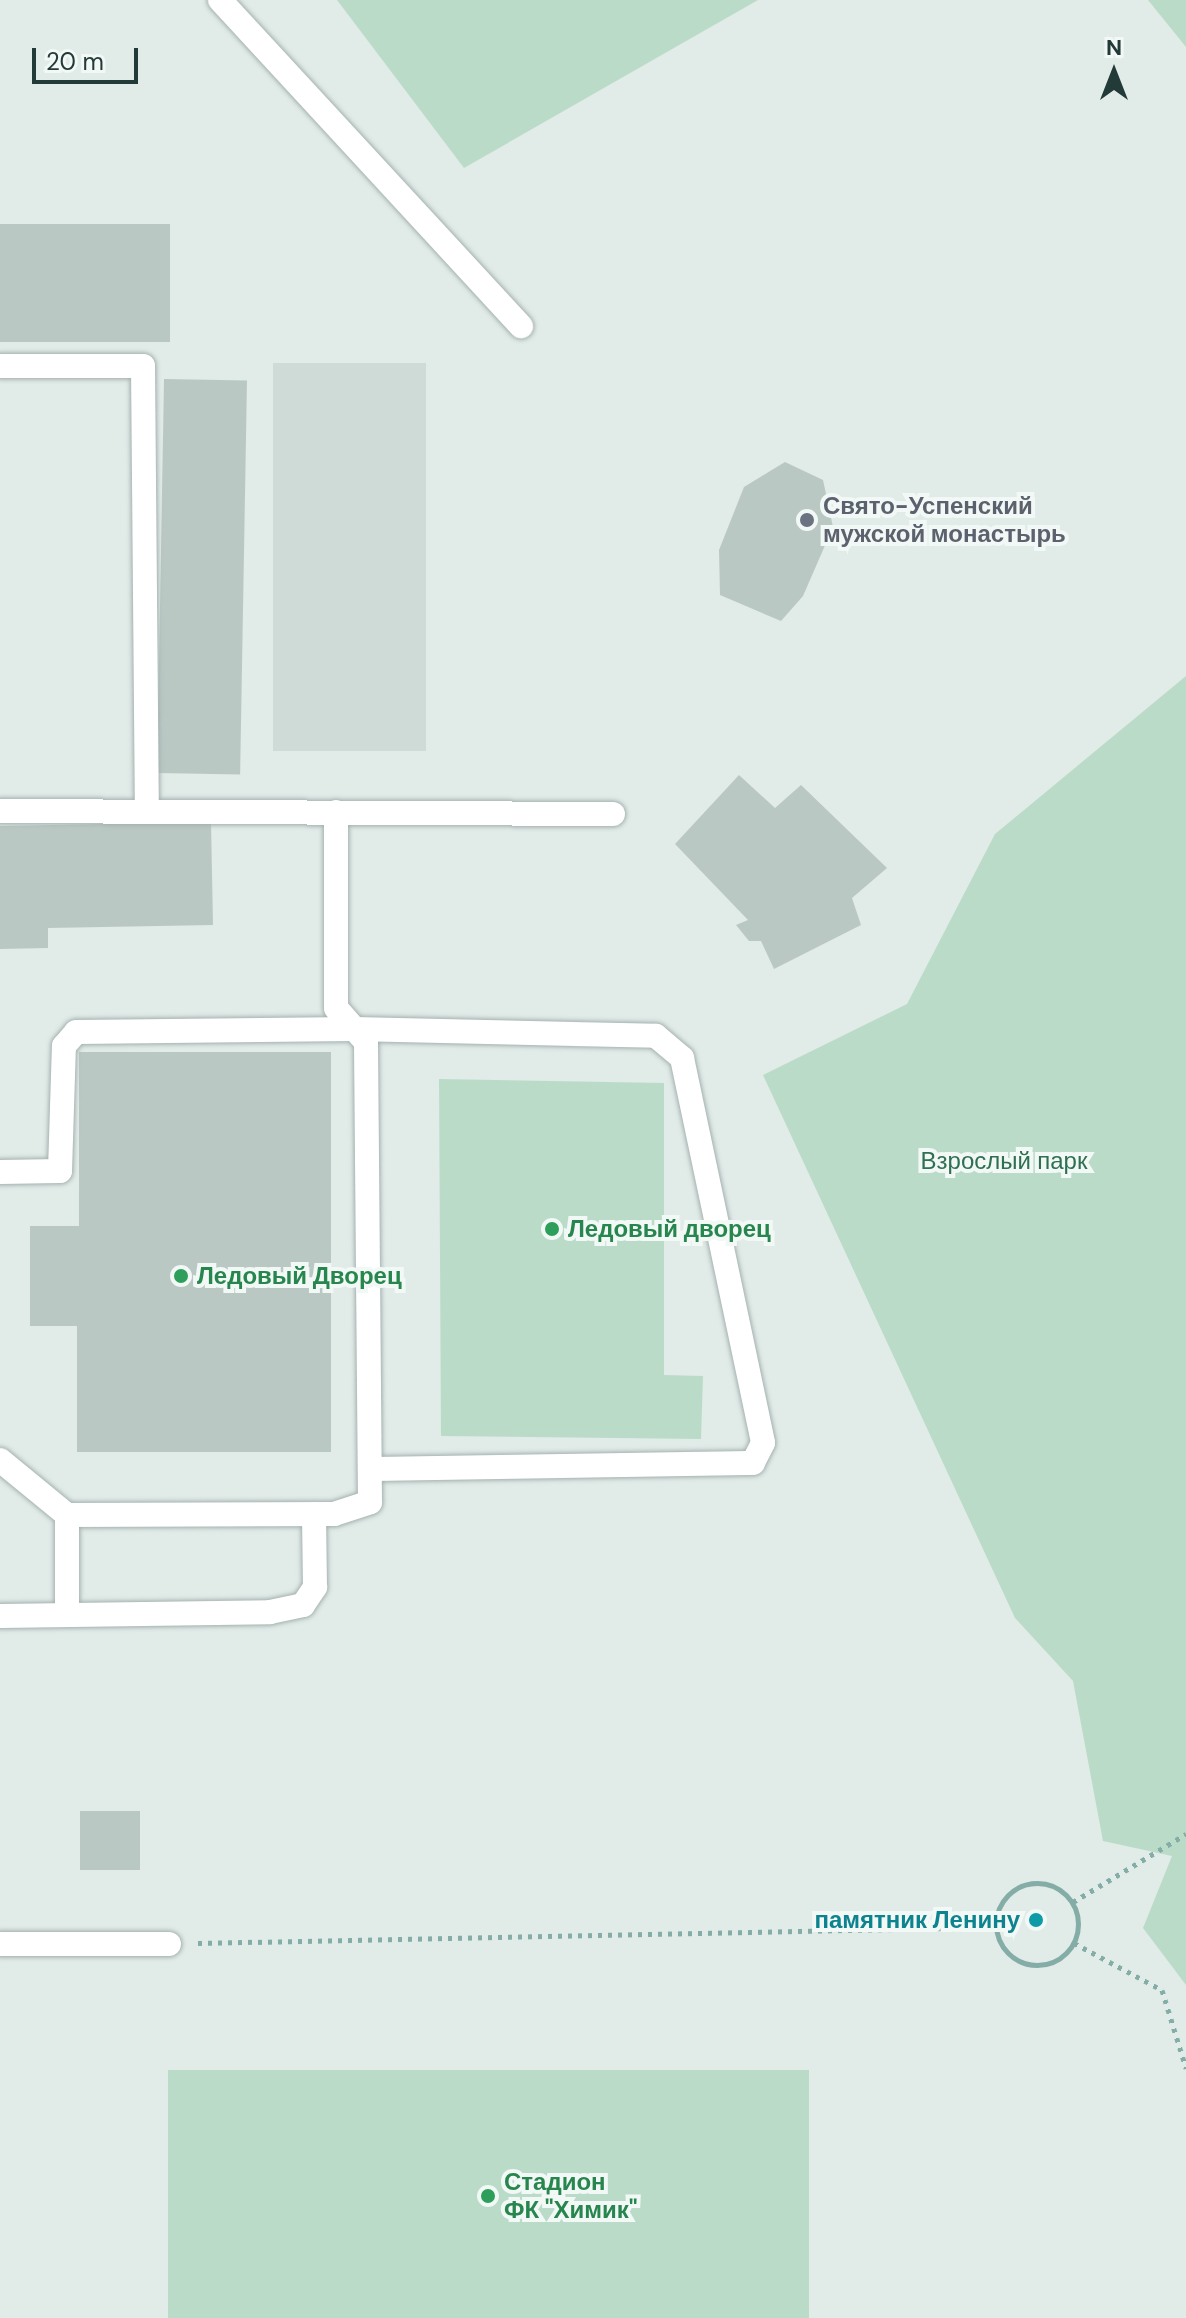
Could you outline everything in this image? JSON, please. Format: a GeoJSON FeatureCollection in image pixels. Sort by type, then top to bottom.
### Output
{"type":"FeatureCollection","features":[{"type":"Feature","properties":{"kind":"street"},"geometry":{"type":"LineString","coordinates":[[220,0],[521,326]]}},
{"type":"Feature","properties":{"kind":"street"},"geometry":{"type":"LineString","coordinates":[[0,366],[143,366],[147,811]]}},
{"type":"Feature","properties":{"kind":"street"},"geometry":{"type":"LineString","coordinates":[[0,811],[613,814]]}},
{"type":"Feature","properties":{"kind":"street"},"geometry":{"type":"LineString","coordinates":[[0,1460],[67,1515],[334,1514],[370,1502],[366,1042],[336,1008],[336,812]]}},
{"type":"Feature","properties":{"kind":"street"},"geometry":{"type":"LineString","coordinates":[[0,1172],[60,1171],[64,1046],[76,1032],[354,1029],[656,1036],[682,1058],[763,1443],[753,1463],[370,1469]]}},
{"type":"Feature","properties":{"kind":"street"},"geometry":{"type":"LineString","coordinates":[[0,1616],[270,1612],[303,1605],[315,1587],[314,1514]]}},
{"type":"Feature","properties":{"kind":"street"},"geometry":{"type":"LineString","coordinates":[[67,1515],[67,1615]]}},
{"type":"Feature","properties":{"kind":"street"},"geometry":{"type":"LineString","coordinates":[[0,1944],[169,1944]]}},
{"type":"Feature","properties":{"kind":"path"},"geometry":{"type":"LineString","coordinates":[[1073,1902],[1186,1834]]}},
{"type":"Feature","properties":{"kind":"path"},"geometry":{"type":"LineString","coordinates":[[1024,1885],[1052,1885],[1073,1902],[1078,1915],[1074,1943],[1055,1961],[1029,1964],[1006,1951],[996,1927],[1002,1901],[1012,1890],[1024,1885]]}},
{"type":"Feature","properties":{"kind":"path"},"geometry":{"type":"LineString","coordinates":[[169,1944],[996,1927]]}},
{"type":"Feature","properties":{"kind":"path"},"geometry":{"type":"LineString","coordinates":[[1074,1943],[1162,1990],[1186,2068]]}},
{"type":"Feature","properties":{"kind":"shaded area"},"geometry":{"type":"Polygon","coordinates":[[[273,363],[426,363],[426,751],[273,751],[273,363]]]}},
{"type":"Feature","properties":{"kind":"green space"},"geometry":{"type":"Polygon","coordinates":[[[337,0],[758,0],[464,168],[337,0]]]}},
{"type":"Feature","properties":{"kind":"green space"},"geometry":{"type":"Polygon","coordinates":[[[1148,0],[1186,0],[1186,47],[1148,0]]]}},
{"type":"Feature","properties":{"kind":"green space","name":"Взрослый парк"},"geometry":{"type":"Polygon","coordinates":[[[1186,676],[1186,1985],[1143,1928],[1172,1856],[1103,1841],[1073,1681],[1015,1618],[763,1075],[907,1004],[995,834],[1186,676]]]}},
{"type":"Feature","properties":{"kind":"green space","name":"Ледовый дворец"},"geometry":{"type":"Polygon","coordinates":[[[439,1079],[664,1083],[664,1375],[703,1376],[701,1439],[441,1436],[439,1079]]]}},
{"type":"Feature","properties":{"kind":"green space","name":"Стадион ФК \"Химик\""},"geometry":{"type":"Polygon","coordinates":[[[168,2070],[809,2070],[809,2318],[168,2318],[168,2070]]]}},
{"type":"Feature","properties":{"kind":"building"},"geometry":{"type":"Polygon","coordinates":[[[0,224],[170,224],[170,342],[0,342],[0,224]]]}},
{"type":"Feature","properties":{"kind":"building"},"geometry":{"type":"Polygon","coordinates":[[[164,379],[247,380],[240,774],[157,773],[164,379]]]}},
{"type":"Feature","properties":{"kind":"building"},"geometry":{"type":"Polygon","coordinates":[[[785,462],[823,480],[833,527],[803,596],[781,621],[720,595],[719,550],[744,487],[785,462]]]}},
{"type":"Feature","properties":{"kind":"building"},"geometry":{"type":"Polygon","coordinates":[[[739,775],[775,808],[801,785],[887,868],[852,898],[861,925],[774,969],[761,941],[749,941],[736,925],[748,920],[675,844],[739,775]]]}},
{"type":"Feature","properties":{"kind":"building"},"geometry":{"type":"Polygon","coordinates":[[[211,822],[213,925],[48,928],[48,948],[0,949],[0,826],[211,822]]]}},
{"type":"Feature","properties":{"kind":"building","name":"Ледовый Дворец"},"geometry":{"type":"Polygon","coordinates":[[[79,1052],[331,1052],[331,1452],[77,1452],[77,1326],[30,1326],[30,1226],[79,1226],[79,1052]]]}},
{"type":"Feature","properties":{"kind":"building"},"geometry":{"type":"Polygon","coordinates":[[[80,1811],[140,1811],[140,1870],[80,1870],[80,1811]]]}},
{"type":"Feature","properties":{"kind":"place","name":"Свято-Успенский мужской монастырь"},"geometry":{"type":"Point","coordinates":[807,520]}},
{"type":"Feature","properties":{"kind":"place","name":"Ледовый дворец"},"geometry":{"type":"Point","coordinates":[552,1229]}},
{"type":"Feature","properties":{"kind":"place","name":"Ледовый Дворец"},"geometry":{"type":"Point","coordinates":[181,1276]}},
{"type":"Feature","properties":{"kind":"place","name":"памятник Ленину"},"geometry":{"type":"Point","coordinates":[1036,1920]}},
{"type":"Feature","properties":{"kind":"place","name":"Стадион ФК \"Химик\""},"geometry":{"type":"Point","coordinates":[488,2196]}}]}
